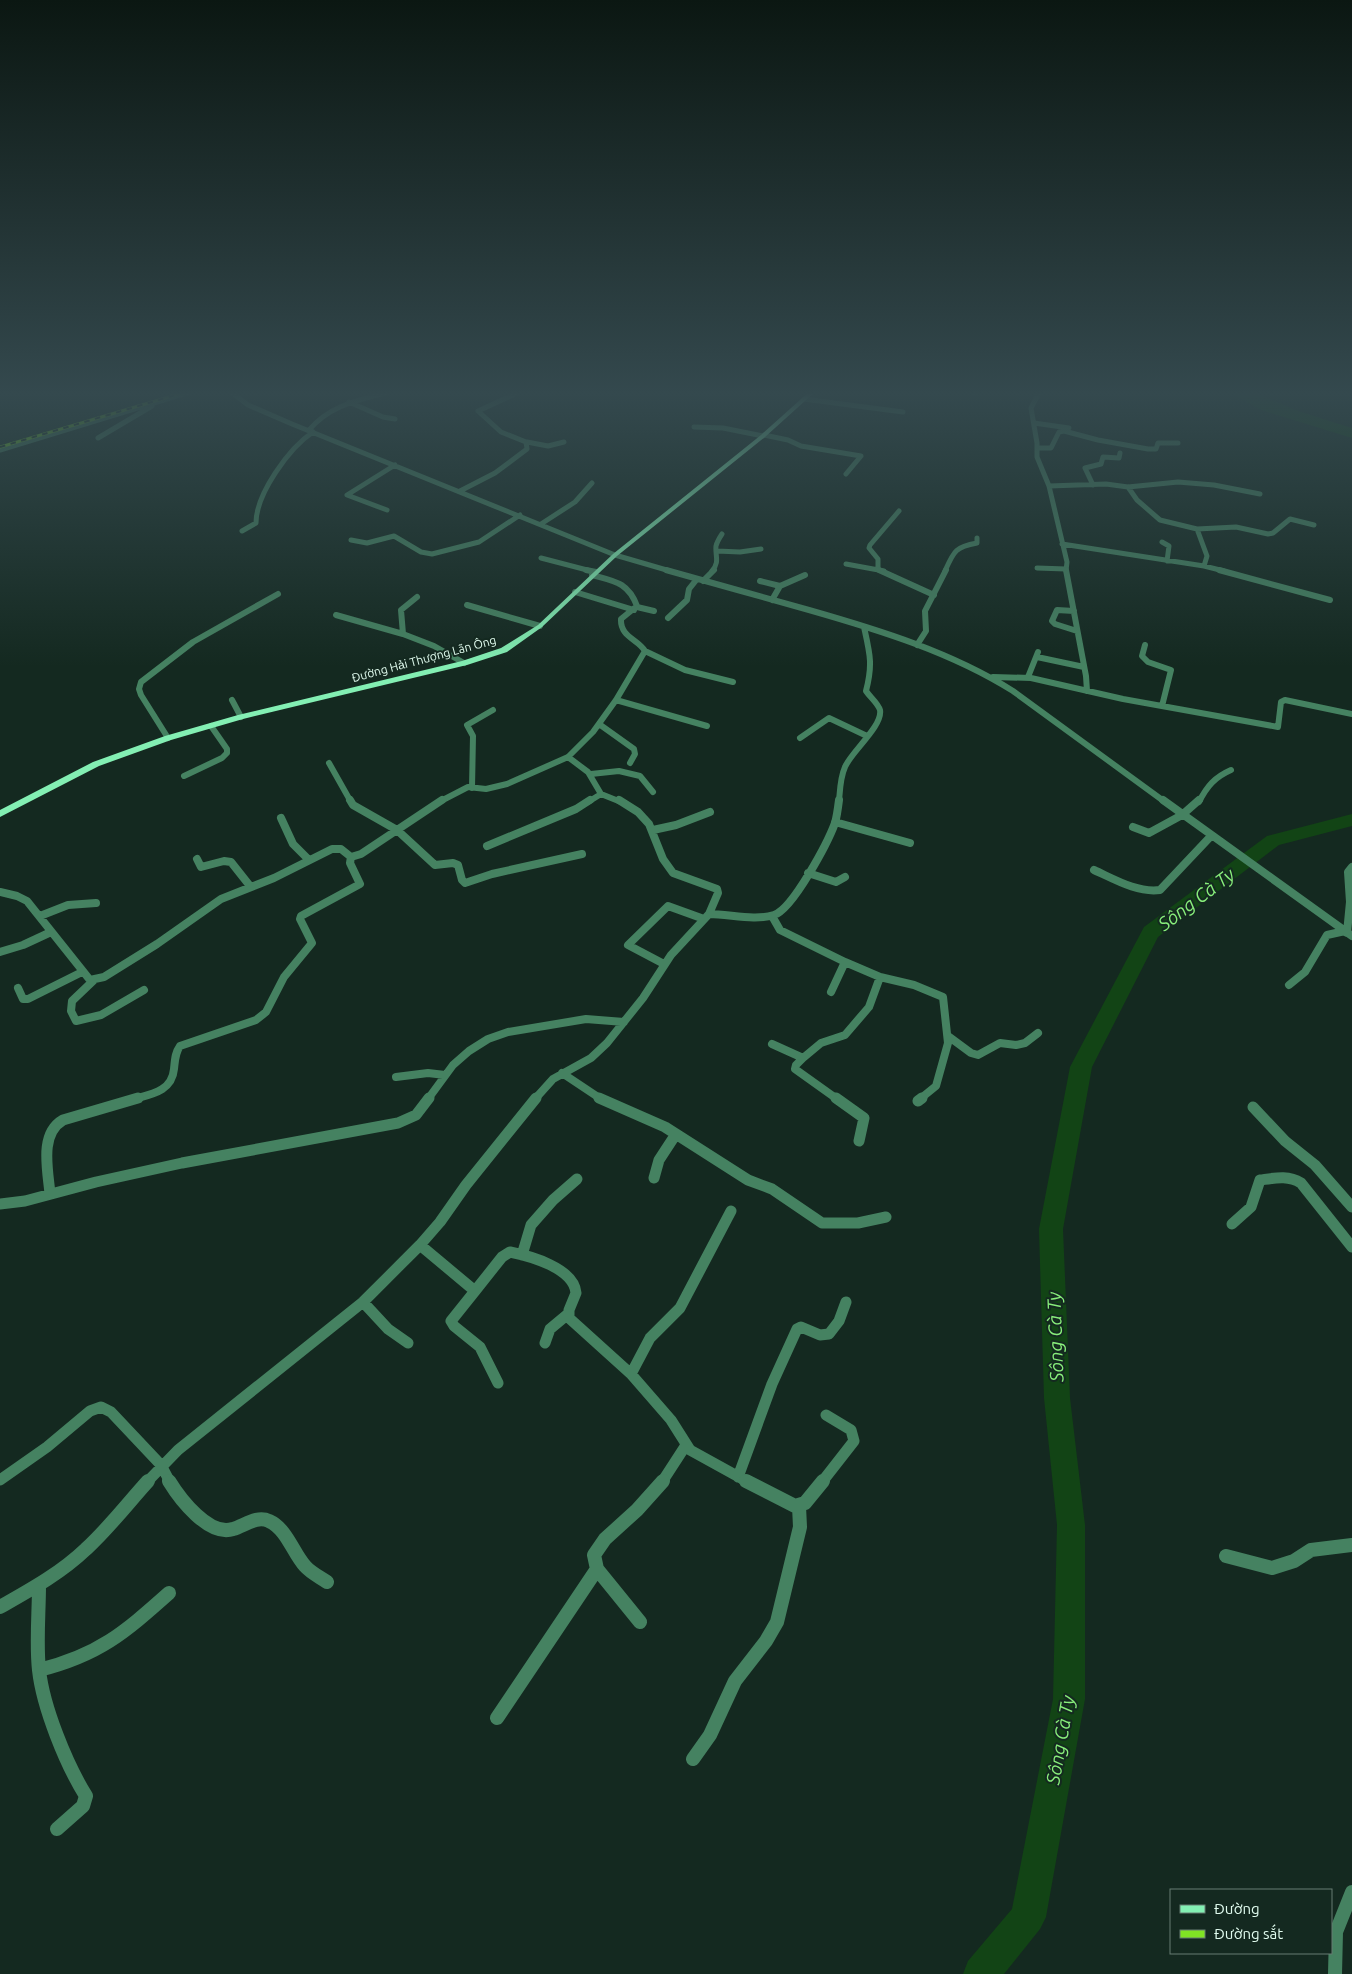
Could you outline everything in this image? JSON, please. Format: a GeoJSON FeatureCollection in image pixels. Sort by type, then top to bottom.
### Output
{"type":"FeatureCollection","features":[{"type":"Feature","properties":{"kind":"street"},"geometry":{"type":"LineString","coordinates":[[242,531],[256,523],[256,512],[272,483]]}},
{"type":"Feature","properties":{"kind":"street"},"geometry":{"type":"LineString","coordinates":[[366,483],[347,495],[388,510]]}},
{"type":"Feature","properties":{"kind":"street"},"geometry":{"type":"LineString","coordinates":[[440,483],[615,555],[864,627],[944,655],[991,677],[1348,933]]}},
{"type":"Feature","properties":{"kind":"street"},"geometry":{"type":"LineString","coordinates":[[460,491],[475,483]]}},
{"type":"Feature","properties":{"kind":"street"},"geometry":{"type":"LineString","coordinates":[[541,524],[575,502],[592,483]]}},
{"type":"Feature","properties":{"kind":"street","name":"Đường Hải Thượng Lãn Ông"},"geometry":{"type":"LineString","coordinates":[[0,814],[96,764],[168,738],[241,717],[464,663],[504,650],[540,626],[594,573],[704,483]]}},
{"type":"Feature","properties":{"kind":"street"},"geometry":{"type":"LineString","coordinates":[[1048,483],[1067,562],[1066,569],[1087,691]]}},
{"type":"Feature","properties":{"kind":"street"},"geometry":{"type":"LineString","coordinates":[[1049,486],[1093,485],[1128,487],[1167,483]]}},
{"type":"Feature","properties":{"kind":"street"},"geometry":{"type":"LineString","coordinates":[[1191,483],[1214,485],[1260,494]]}},
{"type":"Feature","properties":{"kind":"street"},"geometry":{"type":"LineString","coordinates":[[1128,487],[1137,500],[1160,520],[1198,529],[1236,527],[1268,534],[1273,533],[1290,519],[1314,525]]}},
{"type":"Feature","properties":{"kind":"street"},"geometry":{"type":"LineString","coordinates":[[878,569],[878,559],[869,548],[900,511]]}},
{"type":"Feature","properties":{"kind":"street"},"geometry":{"type":"LineString","coordinates":[[351,540],[367,543],[394,536],[421,552],[432,554],[482,540],[520,515]]}},
{"type":"Feature","properties":{"kind":"street"},"geometry":{"type":"LineString","coordinates":[[1198,529],[1207,556],[1204,566]]}},
{"type":"Feature","properties":{"kind":"street"},"geometry":{"type":"LineString","coordinates":[[668,618],[687,600],[689,589],[716,567],[716,545],[722,534]]}},
{"type":"Feature","properties":{"kind":"street"},"geometry":{"type":"LineString","coordinates":[[917,645],[926,631],[925,612],[953,553],[961,546],[977,543],[977,538]]}},
{"type":"Feature","properties":{"kind":"street"},"geometry":{"type":"LineString","coordinates":[[1162,542],[1169,546],[1167,561]]}},
{"type":"Feature","properties":{"kind":"street"},"geometry":{"type":"LineString","coordinates":[[1062,544],[1204,566],[1266,581],[1330,600]]}},
{"type":"Feature","properties":{"kind":"street"},"geometry":{"type":"LineString","coordinates":[[717,551],[740,552],[761,549]]}},
{"type":"Feature","properties":{"kind":"street"},"geometry":{"type":"LineString","coordinates":[[541,558],[594,573],[620,583],[629,588],[634,596],[635,609]]}},
{"type":"Feature","properties":{"kind":"street"},"geometry":{"type":"LineString","coordinates":[[846,564],[878,569],[934,595]]}},
{"type":"Feature","properties":{"kind":"street"},"geometry":{"type":"LineString","coordinates":[[1037,568],[1066,569]]}},
{"type":"Feature","properties":{"kind":"street"},"geometry":{"type":"LineString","coordinates":[[772,600],[780,586],[805,575]]}},
{"type":"Feature","properties":{"kind":"street"},"geometry":{"type":"LineString","coordinates":[[760,581],[780,586]]}},
{"type":"Feature","properties":{"kind":"street"},"geometry":{"type":"LineString","coordinates":[[575,592],[635,609],[654,611]]}},
{"type":"Feature","properties":{"kind":"street"},"geometry":{"type":"LineString","coordinates":[[168,738],[141,696],[138,689],[141,682],[193,642],[278,594]]}},
{"type":"Feature","properties":{"kind":"street"},"geometry":{"type":"LineString","coordinates":[[403,634],[401,610],[417,597]]}},
{"type":"Feature","properties":{"kind":"street"},"geometry":{"type":"LineString","coordinates":[[467,605],[540,626]]}},
{"type":"Feature","properties":{"kind":"street"},"geometry":{"type":"LineString","coordinates":[[635,609],[621,619],[620,625],[625,634],[644,648],[645,651],[685,670],[733,682]]}},
{"type":"Feature","properties":{"kind":"street"},"geometry":{"type":"LineString","coordinates":[[1074,611],[1057,610],[1053,623],[1077,631]]}},
{"type":"Feature","properties":{"kind":"street"},"geometry":{"type":"LineString","coordinates":[[336,615],[403,634],[434,646],[464,663]]}},
{"type":"Feature","properties":{"kind":"street"},"geometry":{"type":"LineString","coordinates":[[369,618],[401,626]]}},
{"type":"Feature","properties":{"kind":"street"},"geometry":{"type":"LineString","coordinates":[[664,964],[628,945],[668,906],[706,916],[772,916],[784,909],[808,873],[835,822],[844,767],[851,755],[875,727],[880,713],[866,691],[870,671],[870,655],[864,627]]}},
{"type":"Feature","properties":{"kind":"street"},"geometry":{"type":"LineString","coordinates":[[1145,645],[1142,656],[1145,660],[1171,670],[1162,706]]}},
{"type":"Feature","properties":{"kind":"street"},"geometry":{"type":"LineString","coordinates":[[351,858],[362,854],[444,798],[464,788],[486,789],[507,784],[568,757],[586,740],[616,700],[645,651]]}},
{"type":"Feature","properties":{"kind":"street"},"geometry":{"type":"LineString","coordinates":[[1028,677],[1038,655],[1084,667]]}},
{"type":"Feature","properties":{"kind":"street"},"geometry":{"type":"LineString","coordinates":[[991,677],[1028,677],[1087,691],[1278,727],[1282,702],[1285,700],[1352,714]]}},
{"type":"Feature","properties":{"kind":"street"},"geometry":{"type":"LineString","coordinates":[[232,700],[241,717]]}},
{"type":"Feature","properties":{"kind":"street"},"geometry":{"type":"LineString","coordinates":[[616,700],[707,726]]}},
{"type":"Feature","properties":{"kind":"street"},"geometry":{"type":"LineString","coordinates":[[472,788],[473,736],[468,725],[493,710]]}},
{"type":"Feature","properties":{"kind":"street"},"geometry":{"type":"LineString","coordinates":[[800,738],[829,718],[867,736]]}},
{"type":"Feature","properties":{"kind":"street"},"geometry":{"type":"LineString","coordinates":[[598,724],[634,749],[635,754],[630,763]]}},
{"type":"Feature","properties":{"kind":"street"},"geometry":{"type":"LineString","coordinates":[[184,776],[227,754],[228,749],[211,726]]}},
{"type":"Feature","properties":{"kind":"street"},"geometry":{"type":"LineString","coordinates":[[568,757],[588,769],[601,794]]}},
{"type":"Feature","properties":{"kind":"street"},"geometry":{"type":"LineString","coordinates":[[329,763],[353,805],[396,830],[435,865],[453,863],[458,865],[462,880],[465,883],[492,874],[582,854]]}},
{"type":"Feature","properties":{"kind":"street"},"geometry":{"type":"LineString","coordinates":[[1133,827],[1148,833],[1182,815],[1198,803],[1208,785],[1220,774],[1231,770]]}},
{"type":"Feature","properties":{"kind":"street"},"geometry":{"type":"LineString","coordinates":[[591,774],[619,771],[640,776],[652,792]]}},
{"type":"Feature","properties":{"kind":"street"},"geometry":{"type":"LineString","coordinates":[[0,1606],[39,1585],[87,1548],[162,1465],[204,1428],[261,1385],[363,1302],[420,1245],[440,1222],[466,1185],[539,1094],[562,1073],[591,1058],[607,1043],[643,998],[664,964],[706,916],[718,891],[715,887],[672,872],[657,846],[653,830],[647,822],[625,802],[612,796],[601,794],[576,809],[487,846]]}},
{"type":"Feature","properties":{"kind":"street"},"geometry":{"type":"LineString","coordinates":[[653,830],[676,825],[710,812]]}},
{"type":"Feature","properties":{"kind":"street"},"geometry":{"type":"LineString","coordinates":[[281,818],[293,844],[309,860]]}},
{"type":"Feature","properties":{"kind":"street"},"geometry":{"type":"LineString","coordinates":[[835,822],[910,843]]}},
{"type":"Feature","properties":{"kind":"street"},"geometry":{"type":"LineString","coordinates":[[1094,870],[1138,888],[1156,892],[1213,838]]}},
{"type":"Feature","properties":{"kind":"street"},"geometry":{"type":"LineString","coordinates":[[0,892],[23,898],[40,916],[50,932],[88,979],[94,980],[104,977],[132,960],[210,905],[250,886],[274,878],[335,848],[351,858]]}},
{"type":"Feature","properties":{"kind":"street"},"geometry":{"type":"LineString","coordinates":[[50,1194],[48,1156],[49,1137],[52,1128],[63,1120],[161,1092],[172,1082],[177,1050],[180,1046],[264,1016],[284,978],[312,943],[300,919],[301,916],[360,884],[350,863],[351,858]]}},
{"type":"Feature","properties":{"kind":"street"},"geometry":{"type":"LineString","coordinates":[[197,859],[201,867],[224,861],[231,862],[250,886]]}},
{"type":"Feature","properties":{"kind":"street"},"geometry":{"type":"LineString","coordinates":[[1348,933],[1350,902],[1348,872],[1352,867]]}},
{"type":"Feature","properties":{"kind":"street"},"geometry":{"type":"LineString","coordinates":[[808,873],[836,882],[845,877]]}},
{"type":"Feature","properties":{"kind":"street"},"geometry":{"type":"LineString","coordinates":[[40,916],[68,905],[96,903]]}},
{"type":"Feature","properties":{"kind":"street"},"geometry":{"type":"LineString","coordinates":[[772,916],[780,930],[845,962],[880,977],[914,985],[941,995],[944,1002],[948,1043],[936,1086],[918,1101]]}},
{"type":"Feature","properties":{"kind":"street"},"geometry":{"type":"LineString","coordinates":[[0,952],[24,945],[50,932]]}},
{"type":"Feature","properties":{"kind":"street"},"geometry":{"type":"LineString","coordinates":[[1289,985],[1305,972],[1327,935],[1348,933]]}},
{"type":"Feature","properties":{"kind":"street"},"geometry":{"type":"LineString","coordinates":[[830,992],[845,962]]}},
{"type":"Feature","properties":{"kind":"street"},"geometry":{"type":"LineString","coordinates":[[18,988],[23,999],[28,999],[82,972]]}},
{"type":"Feature","properties":{"kind":"street"},"geometry":{"type":"LineString","coordinates":[[859,1141],[864,1118],[820,1089],[795,1069],[796,1065],[803,1058],[821,1043],[845,1035],[869,1007],[880,977]]}},
{"type":"Feature","properties":{"kind":"street"},"geometry":{"type":"LineString","coordinates":[[94,980],[72,1001],[71,1011],[76,1021],[87,1020],[104,1013],[144,990]]}},
{"type":"Feature","properties":{"kind":"street"},"geometry":{"type":"LineString","coordinates":[[0,1204],[25,1201],[96,1182],[182,1163],[408,1120],[421,1110],[445,1075],[469,1051],[500,1034],[591,1018],[624,1022]]}},
{"type":"Feature","properties":{"kind":"street"},"geometry":{"type":"LineString","coordinates":[[948,1036],[971,1053],[978,1055],[997,1044],[1022,1046],[1038,1033]]}},
{"type":"Feature","properties":{"kind":"street"},"geometry":{"type":"LineString","coordinates":[[772,1044],[803,1058]]}},
{"type":"Feature","properties":{"kind":"street"},"geometry":{"type":"LineString","coordinates":[[396,1077],[428,1073],[445,1075]]}},
{"type":"Feature","properties":{"kind":"street"},"geometry":{"type":"LineString","coordinates":[[562,1073],[605,1102],[676,1134],[748,1180],[772,1189],[822,1223],[858,1223],[886,1217]]}},
{"type":"Feature","properties":{"kind":"street"},"geometry":{"type":"LineString","coordinates":[[1253,1107],[1285,1141],[1315,1165],[1352,1207]]}},
{"type":"Feature","properties":{"kind":"street"},"geometry":{"type":"LineString","coordinates":[[654,1178],[655,1169],[676,1134]]}},
{"type":"Feature","properties":{"kind":"street"},"geometry":{"type":"LineString","coordinates":[[1232,1224],[1248,1212],[1253,1203],[1255,1188],[1260,1180],[1286,1176],[1294,1178],[1301,1183],[1352,1246]]}},
{"type":"Feature","properties":{"kind":"street"},"geometry":{"type":"LineString","coordinates":[[522,1254],[532,1225],[553,1200],[577,1179]]}},
{"type":"Feature","properties":{"kind":"street"},"geometry":{"type":"LineString","coordinates":[[631,1374],[655,1332],[671,1319],[680,1308],[731,1211]]}},
{"type":"Feature","properties":{"kind":"street"},"geometry":{"type":"LineString","coordinates":[[420,1245],[476,1291]]}},
{"type":"Feature","properties":{"kind":"street"},"geometry":{"type":"LineString","coordinates":[[498,1383],[480,1347],[454,1326],[451,1321],[506,1254],[510,1252],[522,1254],[546,1263],[573,1282],[576,1289],[576,1296],[568,1314],[550,1329],[545,1342]]}},
{"type":"Feature","properties":{"kind":"street"},"geometry":{"type":"LineString","coordinates":[[363,1302],[388,1329],[408,1343]]}},
{"type":"Feature","properties":{"kind":"street"},"geometry":{"type":"LineString","coordinates":[[738,1477],[772,1384],[784,1362],[796,1331],[801,1327],[820,1335],[829,1334],[839,1321],[846,1302]]}},
{"type":"Feature","properties":{"kind":"street"},"geometry":{"type":"LineString","coordinates":[[568,1314],[572,1321],[631,1374],[671,1420],[690,1450],[790,1504],[799,1506],[805,1503],[854,1441],[851,1430],[826,1415]]}},
{"type":"Feature","properties":{"kind":"street"},"geometry":{"type":"LineString","coordinates":[[0,1480],[47,1447],[90,1412],[101,1407],[111,1412],[162,1465],[165,1476],[193,1510],[215,1528],[227,1531],[261,1519],[269,1521],[283,1534],[309,1570],[327,1582]]}},
{"type":"Feature","properties":{"kind":"street"},"geometry":{"type":"LineString","coordinates":[[640,1622],[597,1569],[594,1560],[597,1549],[649,1497],[668,1474],[686,1445]]}},
{"type":"Feature","properties":{"kind":"street"},"geometry":{"type":"LineString","coordinates":[[693,1759],[710,1735],[735,1681],[766,1641],[777,1622],[802,1519],[799,1506]]}},
{"type":"Feature","properties":{"kind":"street"},"geometry":{"type":"LineString","coordinates":[[1226,1556],[1272,1568],[1294,1561],[1311,1550],[1352,1545]]}},
{"type":"Feature","properties":{"kind":"street"},"geometry":{"type":"LineString","coordinates":[[497,1718],[597,1569]]}},
{"type":"Feature","properties":{"kind":"street"},"geometry":{"type":"LineString","coordinates":[[39,1585],[40,1670],[48,1707],[76,1780],[86,1796],[83,1806],[57,1829]]}},
{"type":"Feature","properties":{"kind":"street"},"geometry":{"type":"LineString","coordinates":[[40,1670],[70,1662],[96,1651],[119,1636],[169,1593]]}},
{"type":"Feature","properties":{"kind":"street"},"geometry":{"type":"LineString","coordinates":[[1335,1974],[1336,1932],[1352,1892]]}},
{"type":"Feature","properties":{"kind":"waterway","name":"Sông Cà Ty"},"geometry":{"type":"LineString","coordinates":[[981,1974],[1028,1917],[1069,1699],[1071,1525],[1057,1398],[1051,1229],[1081,1067],[1151,932],[1273,840],[1352,820]]}}]}
